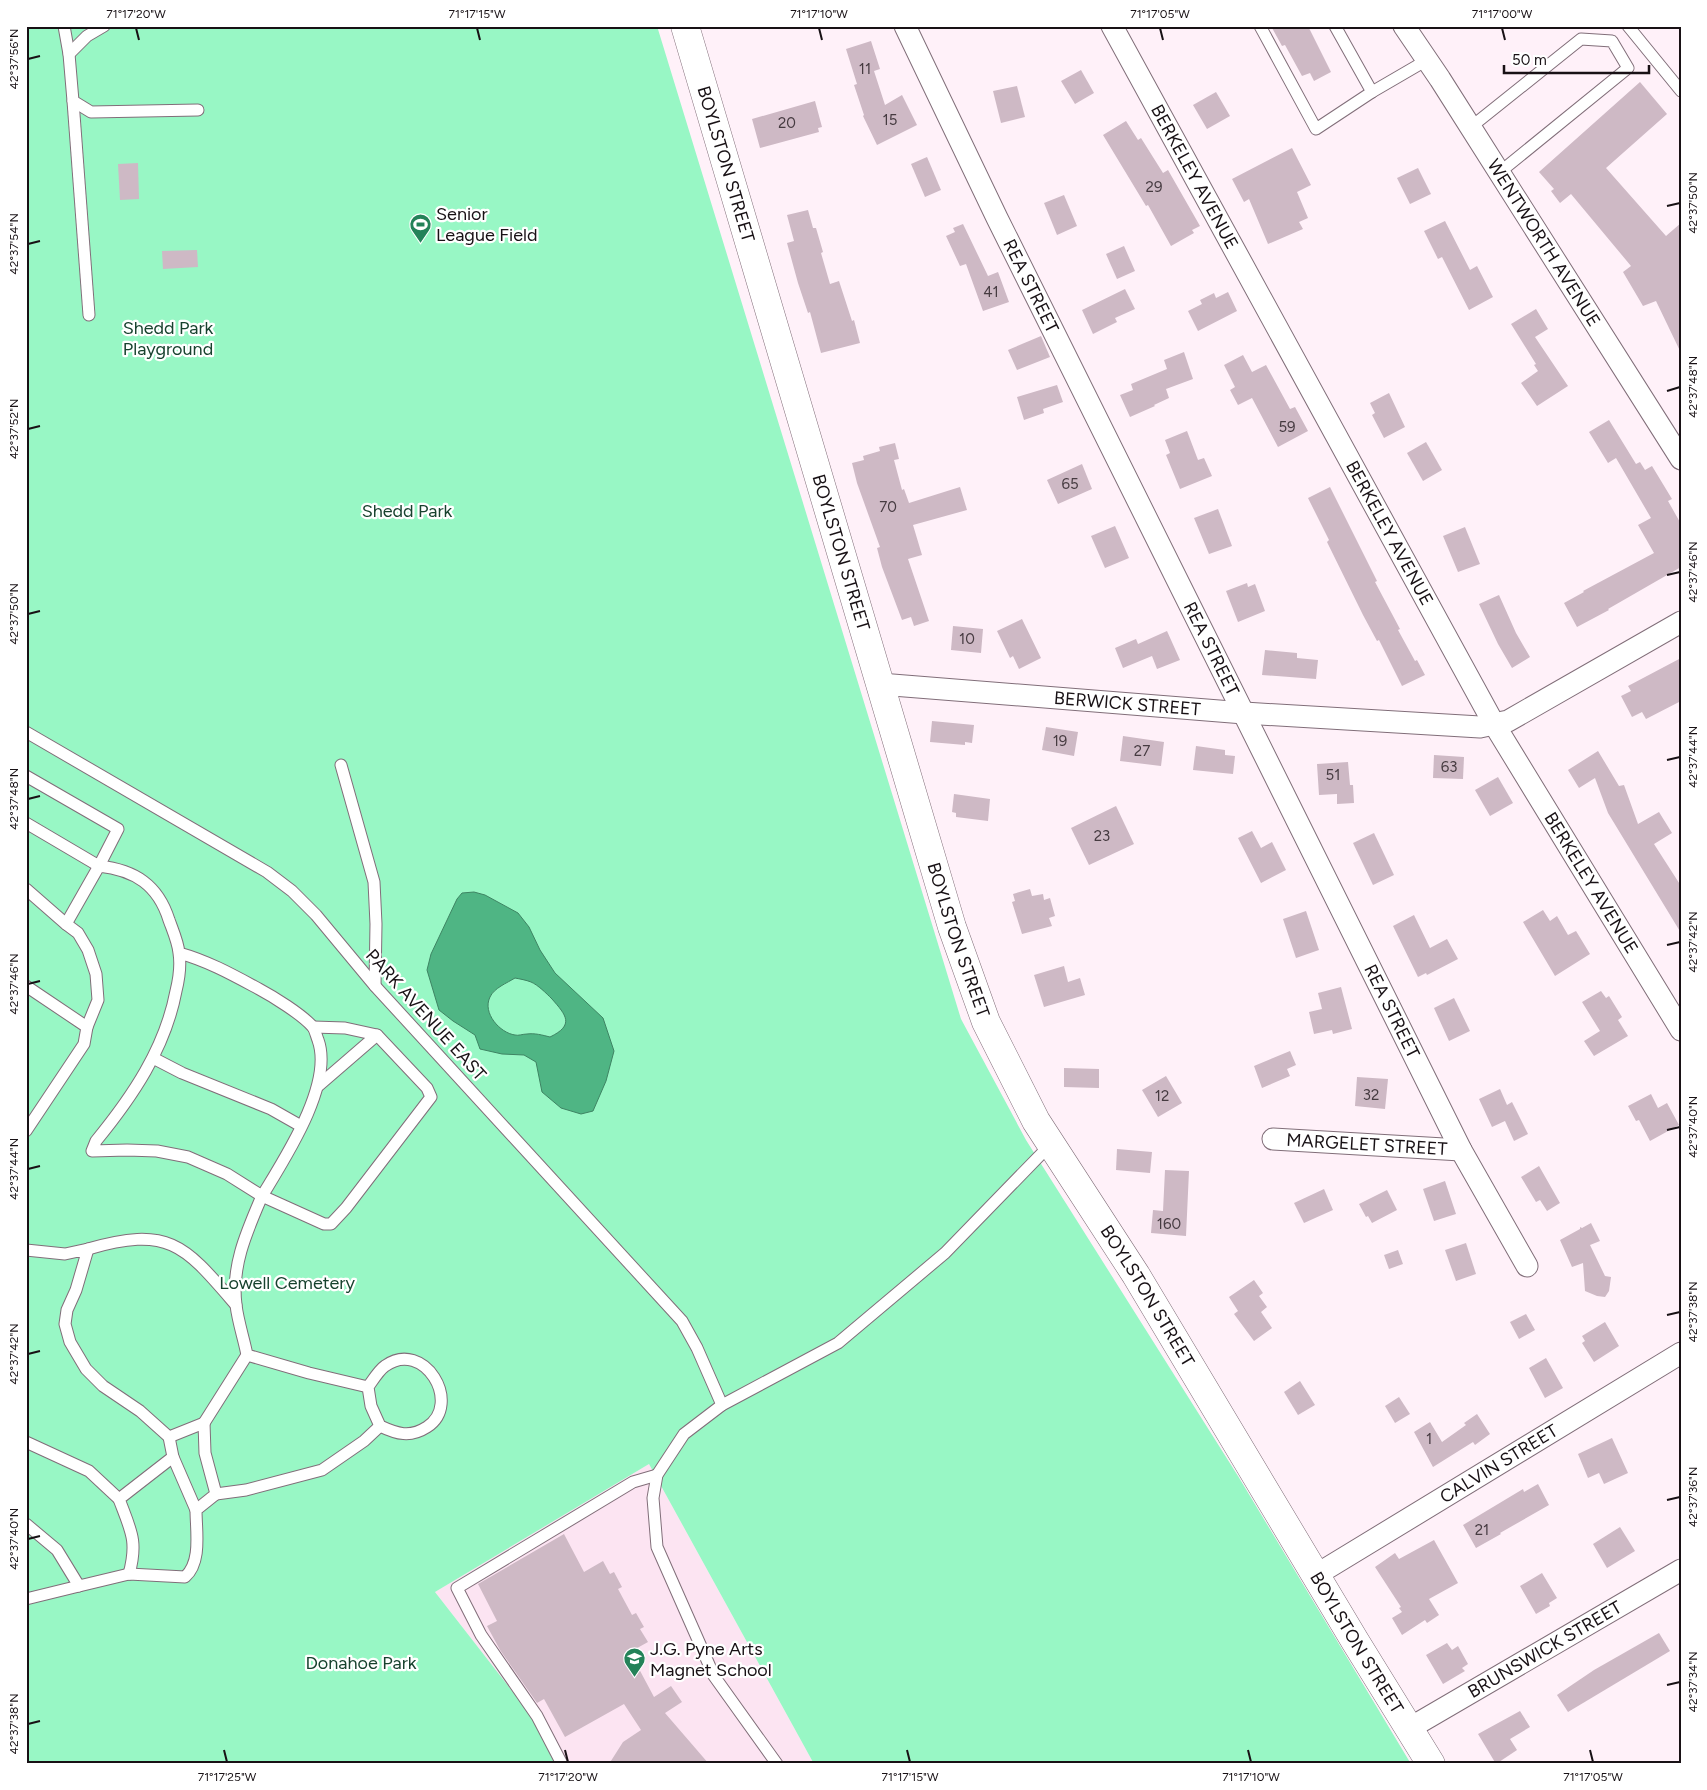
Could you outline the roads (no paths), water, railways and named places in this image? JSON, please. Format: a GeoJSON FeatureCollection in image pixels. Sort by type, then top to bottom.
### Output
{"type":"FeatureCollection","features":[{"type":"Feature","properties":{"kind":"main road","name":"BOYLSTON STREET"},"geometry":{"type":"LineString","coordinates":[[685,26],[952,927],[986,1022],[1036,1121],[1136,1275],[1420,1749]]}},
{"type":"Feature","properties":{"kind":"street","name":"REA STREET"},"geometry":{"type":"LineString","coordinates":[[905,26],[1002,226],[1461,1150],[1527,1266]]}},
{"type":"Feature","properties":{"kind":"street","name":"BERKELEY AVENUE"},"geometry":{"type":"LineString","coordinates":[[1112,26],[1494,724],[1681,1030]]}},
{"type":"Feature","properties":{"kind":"street","name":"WENTWORTH AVENUE"},"geometry":{"type":"LineString","coordinates":[[1404,26],[1500,172],[1681,459]]}},
{"type":"Feature","properties":{"kind":"street"},"geometry":{"type":"LineString","coordinates":[[1494,724],[1508,721],[1681,622]]}},
{"type":"Feature","properties":{"kind":"street","name":"BERWICK STREET"},"geometry":{"type":"LineString","coordinates":[[880,684],[1244,713],[1480,727],[1494,724]]}},
{"type":"Feature","properties":{"kind":"street","name":"MARGELET STREET"},"geometry":{"type":"LineString","coordinates":[[1273,1139],[1461,1150]]}},
{"type":"Feature","properties":{"kind":"street","name":"CALVIN STREET"},"geometry":{"type":"LineString","coordinates":[[1316,1576],[1681,1353]]}},
{"type":"Feature","properties":{"kind":"street","name":"BRUNSWICK STREET"},"geometry":{"type":"LineString","coordinates":[[1420,1749],[1681,1570]]}},
{"type":"Feature","properties":{"kind":"lane"},"geometry":{"type":"LineString","coordinates":[[64,26],[69,54],[89,315]]}},
{"type":"Feature","properties":{"kind":"lane"},"geometry":{"type":"LineString","coordinates":[[69,54],[86,36],[104,26]]}},
{"type":"Feature","properties":{"kind":"lane"},"geometry":{"type":"LineString","coordinates":[[1260,26],[1316,129],[1372,92],[1427,60]]}},
{"type":"Feature","properties":{"kind":"lane"},"geometry":{"type":"LineString","coordinates":[[1335,26],[1372,92]]}},
{"type":"Feature","properties":{"kind":"lane"},"geometry":{"type":"LineString","coordinates":[[1628,26],[1681,91]]}},
{"type":"Feature","properties":{"kind":"lane"},"geometry":{"type":"LineString","coordinates":[[1471,127],[1581,39],[1612,41],[1628,68],[1500,172]]}},
{"type":"Feature","properties":{"kind":"lane"},"geometry":{"type":"LineString","coordinates":[[73,101],[91,112],[198,110]]}},
{"type":"Feature","properties":{"kind":"lane","name":"PARK AVENUE EAST"},"geometry":{"type":"LineString","coordinates":[[26,732],[267,872],[292,890],[316,915],[375,986],[682,1321],[697,1348],[722,1405]]}},
{"type":"Feature","properties":{"kind":"lane"},"geometry":{"type":"LineString","coordinates":[[341,765],[374,882],[376,924],[375,986]]}},
{"type":"Feature","properties":{"kind":"lane"},"geometry":{"type":"LineString","coordinates":[[26,776],[118,829],[66,924]]}},
{"type":"Feature","properties":{"kind":"lane"},"geometry":{"type":"LineString","coordinates":[[26,823],[99,866],[130,874],[145,882],[157,893],[166,912],[179,953],[179,976],[172,1016],[153,1058],[136,1088],[96,1141],[92,1151],[157,1151],[188,1157],[226,1174],[262,1196],[324,1224],[331,1224],[346,1208],[432,1097],[427,1088],[377,1036],[345,1028],[314,1027],[273,997],[202,960],[179,953]]}},
{"type":"Feature","properties":{"kind":"lane"},"geometry":{"type":"LineString","coordinates":[[26,889],[32,892],[78,933],[88,950],[96,974],[98,1000],[87,1027],[84,1044],[26,1131]]}},
{"type":"Feature","properties":{"kind":"lane"},"geometry":{"type":"LineString","coordinates":[[26,986],[87,1027]]}},
{"type":"Feature","properties":{"kind":"lane"},"geometry":{"type":"LineString","coordinates":[[216,1494],[205,1453],[204,1423],[248,1355],[236,1305],[236,1269],[244,1238],[262,1196],[293,1145],[318,1086],[322,1050],[314,1027]]}},
{"type":"Feature","properties":{"kind":"lane"},"geometry":{"type":"LineString","coordinates":[[318,1086],[377,1036]]}},
{"type":"Feature","properties":{"kind":"lane"},"geometry":{"type":"LineString","coordinates":[[153,1058],[182,1073],[271,1109],[301,1126]]}},
{"type":"Feature","properties":{"kind":"lane"},"geometry":{"type":"LineString","coordinates":[[777,1764],[714,1676],[657,1547],[653,1498],[656,1475],[684,1434],[722,1405],[838,1343],[945,1252],[1051,1144]]}},
{"type":"Feature","properties":{"kind":"lane"},"geometry":{"type":"LineString","coordinates":[[26,1250],[65,1254],[114,1242],[144,1238],[168,1242],[186,1252],[207,1271],[236,1305]]}},
{"type":"Feature","properties":{"kind":"lane"},"geometry":{"type":"LineString","coordinates":[[26,1600],[129,1574],[185,1577],[192,1570],[197,1550],[196,1510],[173,1457],[169,1437],[140,1411],[102,1386],[86,1369],[70,1342],[65,1324],[67,1310],[76,1290],[88,1249]]}},
{"type":"Feature","properties":{"kind":"lane"},"geometry":{"type":"LineString","coordinates":[[248,1355],[309,1373],[368,1387]]}},
{"type":"Feature","properties":{"kind":"lane"},"geometry":{"type":"LineString","coordinates":[[400,1358],[417,1361],[431,1370],[441,1396],[441,1412],[432,1423],[422,1430],[397,1434],[380,1426],[371,1406],[368,1387],[384,1366],[400,1358]]}},
{"type":"Feature","properties":{"kind":"lane"},"geometry":{"type":"LineString","coordinates":[[169,1437],[204,1423]]}},
{"type":"Feature","properties":{"kind":"lane"},"geometry":{"type":"LineString","coordinates":[[196,1510],[216,1494],[246,1490],[322,1470],[364,1441],[380,1426]]}},
{"type":"Feature","properties":{"kind":"lane"},"geometry":{"type":"LineString","coordinates":[[26,1442],[89,1470],[119,1500],[133,1536],[134,1556],[129,1574]]}},
{"type":"Feature","properties":{"kind":"lane"},"geometry":{"type":"LineString","coordinates":[[119,1500],[173,1457]]}},
{"type":"Feature","properties":{"kind":"lane"},"geometry":{"type":"LineString","coordinates":[[562,1764],[537,1716],[480,1635],[457,1588],[633,1482],[656,1475]]}},
{"type":"Feature","properties":{"kind":"lane"},"geometry":{"type":"LineString","coordinates":[[26,1524],[57,1550],[80,1586]]}},
{"type":"Feature","properties":{"kind":"place","name":"Senior League Field"},"geometry":{"type":"Point","coordinates":[420,243]}},
{"type":"Feature","properties":{"kind":"place","name":"J.G. Pyne Arts Magnet School"},"geometry":{"type":"Point","coordinates":[634,1678]}},
{"type":"Feature","properties":{"kind":"park label","name":"Shedd Park Playground"},"geometry":{"type":"Point","coordinates":[168,338]}},
{"type":"Feature","properties":{"kind":"park label","name":"Shedd Park"},"geometry":{"type":"Point","coordinates":[407,511]}},
{"type":"Feature","properties":{"kind":"park label","name":"Lowell Cemetery"},"geometry":{"type":"Point","coordinates":[287,1283]}},
{"type":"Feature","properties":{"kind":"park label","name":"Donahoe Park"},"geometry":{"type":"Point","coordinates":[361,1663]}}]}
